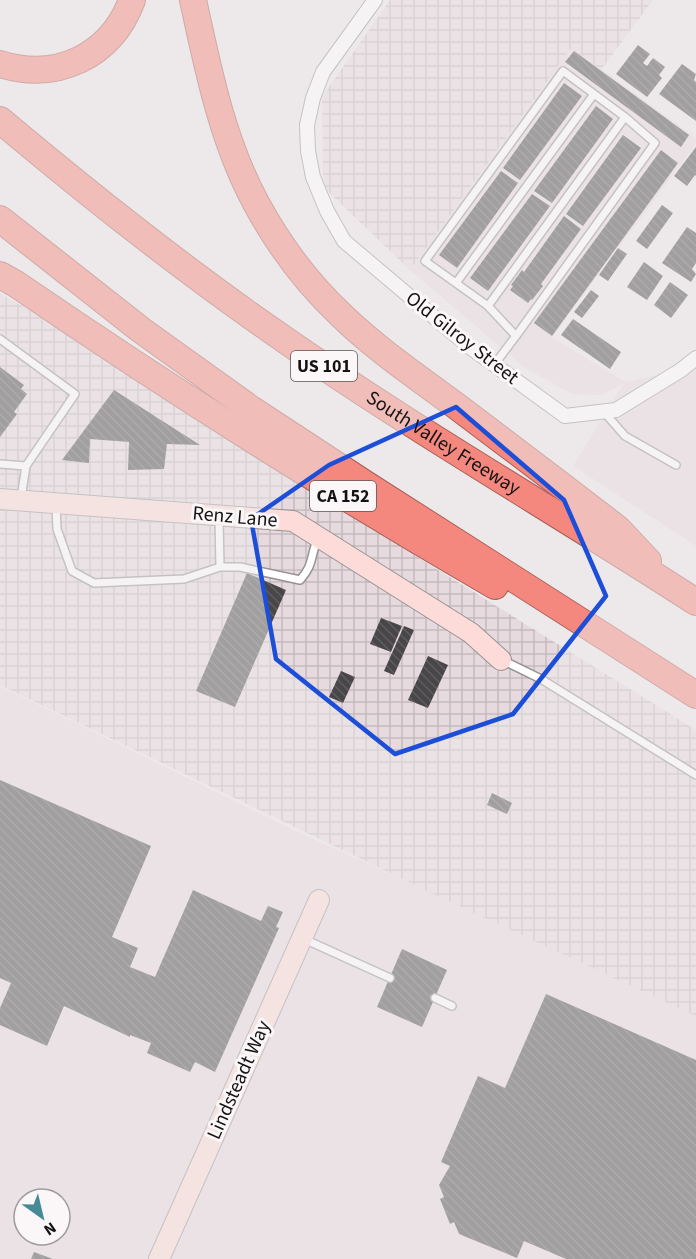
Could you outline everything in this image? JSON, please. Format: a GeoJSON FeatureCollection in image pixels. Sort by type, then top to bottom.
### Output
{"type":"FeatureCollection","features":[{"type":"Feature","properties":{"kind":"highway"},"geometry":{"type":"LineString","coordinates":[[0,64],[36,70],[58,68],[77,62],[98,50],[116,33],[127,15],[132,0]]}},
{"type":"Feature","properties":{"kind":"highway"},"geometry":{"type":"LineString","coordinates":[[193,0],[209,76],[225,130],[242,173],[271,229],[304,275],[328,303],[361,334],[618,528],[668,584]]}},
{"type":"Feature","properties":{"kind":"highway","name":"South Valley Freeway"},"geometry":{"type":"LineString","coordinates":[[0,120],[158,247],[268,328],[440,442],[696,602]]}},
{"type":"Feature","properties":{"kind":"highway"},"geometry":{"type":"LineString","coordinates":[[0,219],[141,330]]}},
{"type":"Feature","properties":{"kind":"highway"},"geometry":{"type":"LineString","coordinates":[[0,231],[309,448],[696,695]]}},
{"type":"Feature","properties":{"kind":"highway","name":"CA 152"},"geometry":{"type":"LineString","coordinates":[[0,275],[269,451],[406,535],[696,703]]}},
{"type":"Feature","properties":{"kind":"street","name":"Old Gilroy Street"},"geometry":{"type":"LineString","coordinates":[[375,0],[323,72],[313,98],[307,125],[308,151],[313,177],[344,241],[467,345],[566,416],[616,410],[681,370],[696,358]]}},
{"type":"Feature","properties":{"kind":"street","name":"Renz Lane"},"geometry":{"type":"LineString","coordinates":[[0,499],[293,521],[471,633],[501,660]]}},
{"type":"Feature","properties":{"kind":"street","name":"Lindsteadt Way"},"geometry":{"type":"LineString","coordinates":[[159,1259],[319,900]]}},
{"type":"Feature","properties":{"kind":"lane"},"geometry":{"type":"LineString","coordinates":[[494,365],[516,336],[655,143],[625,117],[562,71],[425,261],[488,306],[516,336]]}},
{"type":"Feature","properties":{"kind":"lane"},"geometry":{"type":"LineString","coordinates":[[456,283],[594,94]]}},
{"type":"Feature","properties":{"kind":"lane"},"geometry":{"type":"LineString","coordinates":[[488,306],[625,117]]}},
{"type":"Feature","properties":{"kind":"lane"},"geometry":{"type":"LineString","coordinates":[[0,339],[75,394],[26,466],[21,500]]}},
{"type":"Feature","properties":{"kind":"lane"},"geometry":{"type":"LineString","coordinates":[[603,412],[625,436],[676,465]]}},
{"type":"Feature","properties":{"kind":"lane"},"geometry":{"type":"LineString","coordinates":[[0,464],[26,466]]}},
{"type":"Feature","properties":{"kind":"lane"},"geometry":{"type":"LineString","coordinates":[[56,502],[57,529],[72,571],[94,582],[184,579],[220,567],[240,567],[300,580],[310,570],[312,551],[318,537]]}},
{"type":"Feature","properties":{"kind":"lane"},"geometry":{"type":"LineString","coordinates":[[220,516],[220,567]]}},
{"type":"Feature","properties":{"kind":"lane"},"geometry":{"type":"LineString","coordinates":[[501,660],[541,679],[696,775]]}},
{"type":"Feature","properties":{"kind":"lane"},"geometry":{"type":"LineString","coordinates":[[302,938],[390,978]]}},
{"type":"Feature","properties":{"kind":"lane"},"geometry":{"type":"LineString","coordinates":[[435,998],[452,1006]]}},
{"type":"Feature","properties":{"kind":"highlighted area"},"geometry":{"type":"Polygon","coordinates":[[[456,407],[564,500],[606,596],[513,714],[395,754],[276,659],[251,519],[329,465],[456,407]]]}},
{"type":"Feature","properties":{"kind":"shaded area"},"geometry":{"type":"Polygon","coordinates":[[[390,0],[653,0],[601,70],[571,48],[410,270],[323,187],[322,97],[390,0]]]}},
{"type":"Feature","properties":{"kind":"shaded area"},"geometry":{"type":"Polygon","coordinates":[[[571,47],[696,138],[696,144],[552,337],[625,382],[681,370],[696,361],[696,546],[573,466],[624,383],[602,395],[572,394],[525,368],[410,270],[571,47]]]}},
{"type":"Feature","properties":{"kind":"shaded area"},"geometry":{"type":"Polygon","coordinates":[[[0,294],[47,319],[195,419],[696,730],[696,1016],[444,899],[0,685],[0,294]]]}},
{"type":"Feature","properties":{"kind":"shaded area"},"geometry":{"type":"Polygon","coordinates":[[[0,686],[298,832],[696,1012],[696,1259],[0,1259],[0,686]]]}},
{"type":"Feature","properties":{"kind":"building"},"geometry":{"type":"Polygon","coordinates":[[[638,45],[650,54],[643,63],[647,66],[653,58],[665,67],[659,75],[662,78],[647,97],[616,74],[638,45]]]}},
{"type":"Feature","properties":{"kind":"building"},"geometry":{"type":"Polygon","coordinates":[[[574,51],[689,135],[681,147],[565,62],[574,51]]]}},
{"type":"Feature","properties":{"kind":"building"},"geometry":{"type":"Polygon","coordinates":[[[682,64],[696,74],[694,80],[696,82],[696,121],[659,94],[682,64]]]}},
{"type":"Feature","properties":{"kind":"building"},"geometry":{"type":"Polygon","coordinates":[[[564,83],[582,96],[520,180],[503,168],[564,83]]]}},
{"type":"Feature","properties":{"kind":"building"},"geometry":{"type":"Polygon","coordinates":[[[596,106],[613,119],[552,203],[534,191],[596,106]]]}},
{"type":"Feature","properties":{"kind":"building"},"geometry":{"type":"Polygon","coordinates":[[[623,135],[641,148],[583,226],[566,214],[623,135]]]}},
{"type":"Feature","properties":{"kind":"building"},"geometry":{"type":"Polygon","coordinates":[[[696,147],[696,176],[687,186],[674,176],[696,147]]]}},
{"type":"Feature","properties":{"kind":"building"},"geometry":{"type":"Polygon","coordinates":[[[661,150],[678,163],[552,336],[534,323],[661,150]]]}},
{"type":"Feature","properties":{"kind":"building"},"geometry":{"type":"Polygon","coordinates":[[[501,171],[518,183],[457,268],[439,255],[501,171]]]}},
{"type":"Feature","properties":{"kind":"building"},"geometry":{"type":"Polygon","coordinates":[[[532,194],[550,206],[488,291],[470,278],[532,194]]]}},
{"type":"Feature","properties":{"kind":"building"},"geometry":{"type":"Polygon","coordinates":[[[662,205],[673,213],[647,249],[636,241],[662,205]]]}},
{"type":"Feature","properties":{"kind":"building"},"geometry":{"type":"Polygon","coordinates":[[[564,216],[581,229],[541,284],[543,286],[528,303],[510,290],[513,286],[511,285],[522,270],[524,272],[564,216]]]}},
{"type":"Feature","properties":{"kind":"building"},"geometry":{"type":"Polygon","coordinates":[[[687,227],[696,233],[696,263],[692,269],[696,274],[691,282],[662,263],[687,227]]]}},
{"type":"Feature","properties":{"kind":"building"},"geometry":{"type":"Polygon","coordinates":[[[618,248],[627,254],[608,281],[599,275],[618,248]]]}},
{"type":"Feature","properties":{"kind":"building"},"geometry":{"type":"Polygon","coordinates":[[[644,262],[663,276],[647,300],[627,287],[644,262]]]}},
{"type":"Feature","properties":{"kind":"building"},"geometry":{"type":"Polygon","coordinates":[[[670,282],[688,295],[671,318],[654,305],[670,282]]]}},
{"type":"Feature","properties":{"kind":"building"},"geometry":{"type":"Polygon","coordinates":[[[591,290],[599,296],[582,318],[574,312],[591,290]]]}},
{"type":"Feature","properties":{"kind":"building"},"geometry":{"type":"Polygon","coordinates":[[[573,319],[621,352],[610,369],[561,335],[573,319]]]}},
{"type":"Feature","properties":{"kind":"building"},"geometry":{"type":"Polygon","coordinates":[[[0,367],[24,385],[21,389],[27,394],[14,412],[17,414],[0,437],[0,367]]]}},
{"type":"Feature","properties":{"kind":"building"},"geometry":{"type":"Polygon","coordinates":[[[114,390],[200,445],[167,444],[164,469],[128,470],[129,442],[90,439],[89,463],[62,460],[114,390]]]}},
{"type":"Feature","properties":{"kind":"building"},"geometry":{"type":"Polygon","coordinates":[[[247,573],[286,590],[235,707],[196,691],[247,573]]]}},
{"type":"Feature","properties":{"kind":"building"},"geometry":{"type":"Polygon","coordinates":[[[381,618],[402,626],[391,652],[370,644],[381,618]]]}},
{"type":"Feature","properties":{"kind":"building"},"geometry":{"type":"Polygon","coordinates":[[[404,626],[414,630],[394,675],[384,671],[404,626]]]}},
{"type":"Feature","properties":{"kind":"building"},"geometry":{"type":"Polygon","coordinates":[[[428,656],[448,665],[428,708],[408,700],[428,656]]]}},
{"type":"Feature","properties":{"kind":"building"},"geometry":{"type":"Polygon","coordinates":[[[341,671],[355,677],[343,703],[329,697],[341,671]]]}},
{"type":"Feature","properties":{"kind":"building"},"geometry":{"type":"Polygon","coordinates":[[[0,780],[151,846],[112,937],[138,948],[130,967],[155,977],[193,890],[261,921],[268,906],[283,912],[276,927],[279,928],[215,1072],[195,1062],[190,1072],[147,1053],[151,1043],[130,1035],[130,1037],[64,1006],[47,1046],[0,1025],[0,1008],[11,983],[0,978],[0,780]]]}},
{"type":"Feature","properties":{"kind":"building"},"geometry":{"type":"Polygon","coordinates":[[[492,793],[512,803],[507,814],[487,805],[492,793]]]}},
{"type":"Feature","properties":{"kind":"building"},"geometry":{"type":"Polygon","coordinates":[[[402,949],[447,970],[422,1027],[377,1007],[402,949]]]}},
{"type":"Feature","properties":{"kind":"building"},"geometry":{"type":"Polygon","coordinates":[[[546,994],[696,1060],[696,1259],[566,1259],[524,1241],[517,1258],[459,1234],[454,1222],[450,1224],[440,1199],[444,1197],[439,1185],[450,1166],[441,1162],[478,1076],[505,1088],[546,994]]]}},
{"type":"Feature","properties":{"kind":"building"},"geometry":{"type":"Polygon","coordinates":[[[34,1252],[53,1259],[31,1259],[34,1252]]]}}]}
